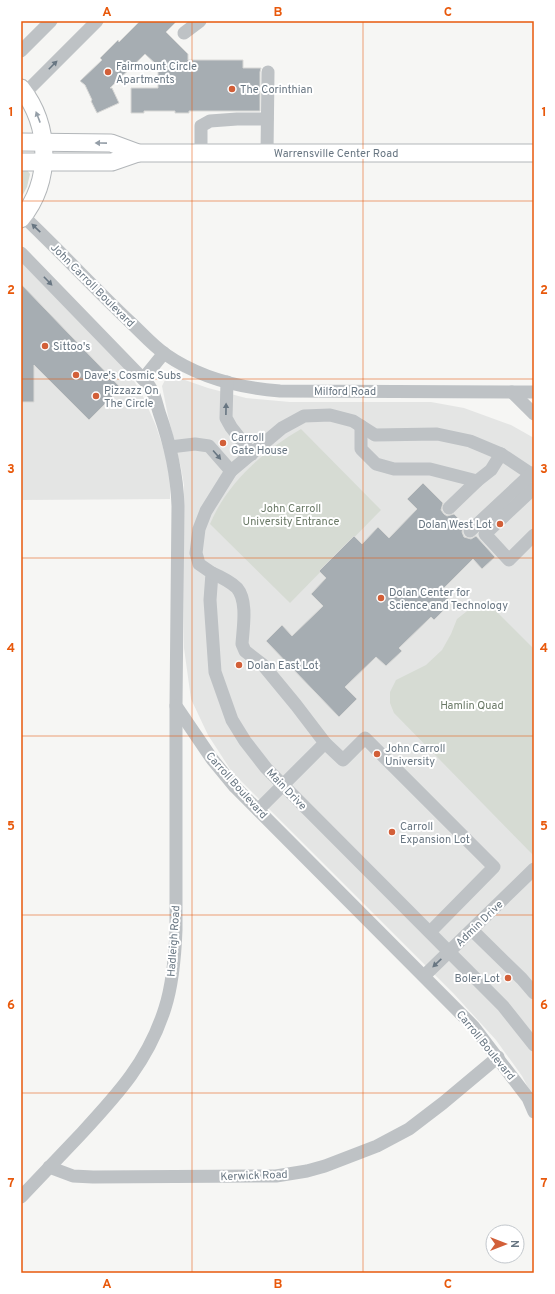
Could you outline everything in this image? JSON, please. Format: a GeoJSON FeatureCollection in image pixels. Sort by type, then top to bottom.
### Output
{"type":"FeatureCollection","features":[{"type":"Feature","properties":{"kind":"main road"},"geometry":{"type":"LineString","coordinates":[[22,217],[32,204],[38,189],[44,162],[43,142],[39,120],[23,90]]}},
{"type":"Feature","properties":{"kind":"main road","name":"Warrensville Center Road"},"geometry":{"type":"LineString","coordinates":[[21,142],[111,144],[138,153],[534,153]]}},
{"type":"Feature","properties":{"kind":"main road","name":"Warrensville Center Road"},"geometry":{"type":"LineString","coordinates":[[21,162],[112,162],[138,153]]}},
{"type":"Feature","properties":{"kind":"street"},"geometry":{"type":"LineString","coordinates":[[21,51],[51,21]]}},
{"type":"Feature","properties":{"kind":"street"},"geometry":{"type":"LineString","coordinates":[[23,90],[97,21]]}},
{"type":"Feature","properties":{"kind":"street"},"geometry":{"type":"LineString","coordinates":[[184,33],[200,21]]}},
{"type":"Feature","properties":{"kind":"street"},"geometry":{"type":"LineString","coordinates":[[267,153],[268,72]]}},
{"type":"Feature","properties":{"kind":"street"},"geometry":{"type":"LineString","coordinates":[[201,153],[201,126],[210,121],[237,119],[267,120]]}},
{"type":"Feature","properties":{"kind":"street","name":"John Carroll Boulevard"},"geometry":{"type":"LineString","coordinates":[[22,217],[164,353]]}},
{"type":"Feature","properties":{"kind":"street"},"geometry":{"type":"LineString","coordinates":[[21,253],[152,390],[175,467],[177,493],[176,706]]}},
{"type":"Feature","properties":{"kind":"street"},"geometry":{"type":"LineString","coordinates":[[143,379],[164,353]]}},
{"type":"Feature","properties":{"kind":"street","name":"Milford Road"},"geometry":{"type":"LineString","coordinates":[[164,353],[193,369],[227,382],[254,388],[287,391],[534,392]]}},
{"type":"Feature","properties":{"kind":"street"},"geometry":{"type":"LineString","coordinates":[[227,382],[226,418],[231,427],[252,454]]}},
{"type":"Feature","properties":{"kind":"street"},"geometry":{"type":"LineString","coordinates":[[512,392],[534,414]]}},
{"type":"Feature","properties":{"kind":"street"},"geometry":{"type":"LineString","coordinates":[[430,932],[494,867],[365,738],[343,760],[325,743],[263,665],[245,651],[242,644],[242,598],[237,589],[228,581],[199,564],[196,553],[199,529],[206,511],[231,471],[282,428],[304,416],[330,415],[353,420],[375,435],[437,434],[470,441],[501,454],[533,475],[470,531]]}},
{"type":"Feature","properties":{"kind":"street"},"geometry":{"type":"LineString","coordinates":[[361,426],[361,449],[376,464],[394,469],[430,468],[476,481]]}},
{"type":"Feature","properties":{"kind":"street"},"geometry":{"type":"LineString","coordinates":[[170,447],[195,444],[209,446],[231,471]]}},
{"type":"Feature","properties":{"kind":"street"},"geometry":{"type":"LineString","coordinates":[[448,508],[476,481],[490,470],[501,454]]}},
{"type":"Feature","properties":{"kind":"street"},"geometry":{"type":"LineString","coordinates":[[534,488],[485,534],[509,560],[534,535]]}},
{"type":"Feature","properties":{"kind":"street","name":"Main Drive"},"geometry":{"type":"LineString","coordinates":[[212,573],[210,600],[216,672],[232,720],[245,742],[266,768],[503,1006],[534,1045]]}},
{"type":"Feature","properties":{"kind":"street","name":"Carroll Boulevard"},"geometry":{"type":"LineString","coordinates":[[176,706],[212,759],[235,787],[473,1026],[528,1098],[534,1112]]}},
{"type":"Feature","properties":{"kind":"street","name":"Hadleigh Road"},"geometry":{"type":"LineString","coordinates":[[21,1197],[107,1106],[129,1079],[154,1037],[165,1008],[174,963],[176,930],[176,706]]}},
{"type":"Feature","properties":{"kind":"street"},"geometry":{"type":"LineString","coordinates":[[258,810],[325,743]]}},
{"type":"Feature","properties":{"kind":"street","name":"Admin Drive"},"geometry":{"type":"LineString","coordinates":[[424,976],[534,869]]}},
{"type":"Feature","properties":{"kind":"street"},"geometry":{"type":"LineString","coordinates":[[472,930],[522,979],[534,993]]}},
{"type":"Feature","properties":{"kind":"street","name":"Kerwick Road"},"geometry":{"type":"LineString","coordinates":[[49,1168],[73,1176],[93,1177],[276,1176],[307,1171],[377,1146],[409,1129],[444,1103],[498,1057]]}},
{"type":"Feature","properties":{"kind":"shaded area"},"geometry":{"type":"Polygon","coordinates":[[[21,262],[128,371],[142,394],[156,426],[165,453],[170,476],[170,499],[21,500],[21,262]]]}},
{"type":"Feature","properties":{"kind":"shaded area","name":"John Carroll University"},"geometry":{"type":"Polygon","coordinates":[[[172,378],[182,379],[208,388],[246,398],[290,402],[431,402],[464,408],[511,425],[534,438],[534,1099],[522,1076],[496,1040],[454,994],[232,772],[208,735],[191,699],[184,648],[184,485],[162,386],[165,380],[172,378]]]}},
{"type":"Feature","properties":{"kind":"green space"},"geometry":{"type":"Polygon","coordinates":[[[21,170],[27,170],[30,174],[27,187],[21,198],[21,170]]]}},
{"type":"Feature","properties":{"kind":"green space","name":"John Carroll University Entrance"},"geometry":{"type":"Polygon","coordinates":[[[301,429],[381,510],[290,603],[210,524],[226,495],[248,469],[273,447],[301,429]]]}},
{"type":"Feature","properties":{"kind":"green space","name":"Hamlin Quad"},"geometry":{"type":"Polygon","coordinates":[[[484,605],[496,611],[534,649],[534,856],[394,713],[390,703],[390,692],[396,680],[426,665],[442,650],[457,619],[471,608],[484,605]]]}},
{"type":"Feature","properties":{"kind":"building","name":"Fairmount Circle Apartments"},"geometry":{"type":"Polygon","coordinates":[[[140,21],[177,21],[166,32],[188,54],[188,60],[243,60],[243,68],[261,68],[260,111],[189,111],[189,113],[175,113],[175,111],[144,111],[144,113],[131,113],[131,88],[158,88],[158,66],[145,54],[110,88],[112,88],[119,103],[97,113],[85,85],[80,81],[102,60],[100,58],[118,40],[119,42],[140,21]]]}},
{"type":"Feature","properties":{"kind":"building"},"geometry":{"type":"Polygon","coordinates":[[[21,284],[121,388],[89,420],[34,365],[34,402],[21,402],[21,284]]]}},
{"type":"Feature","properties":{"kind":"building","name":"Dolan Center for Science and Technology"},"geometry":{"type":"Polygon","coordinates":[[[423,483],[443,503],[441,510],[444,514],[447,516],[454,514],[465,525],[462,532],[464,537],[471,539],[476,536],[495,557],[482,569],[473,559],[441,591],[452,602],[434,620],[431,617],[399,648],[402,651],[386,666],[376,657],[345,687],[357,699],[339,717],[266,641],[282,625],[292,636],[323,606],[311,594],[326,578],[319,571],[354,536],[362,544],[378,527],[389,538],[417,509],[407,499],[423,483]]]}},
{"type":"Feature","properties":{"kind":"place","name":"Fairmount Circle Apartments"},"geometry":{"type":"Point","coordinates":[108,72]}},
{"type":"Feature","properties":{"kind":"place","name":"The Corinthian"},"geometry":{"type":"Point","coordinates":[232,89]}},
{"type":"Feature","properties":{"kind":"place","name":"Sittoo's"},"geometry":{"type":"Point","coordinates":[45,346]}},
{"type":"Feature","properties":{"kind":"place","name":"Dave's Cosmic Subs"},"geometry":{"type":"Point","coordinates":[76,375]}},
{"type":"Feature","properties":{"kind":"place","name":"Pizzazz On The Circle"},"geometry":{"type":"Point","coordinates":[96,396]}},
{"type":"Feature","properties":{"kind":"place","name":"Carroll Gate House"},"geometry":{"type":"Point","coordinates":[223,443]}},
{"type":"Feature","properties":{"kind":"place","name":"Dolan West Lot"},"geometry":{"type":"Point","coordinates":[500,524]}},
{"type":"Feature","properties":{"kind":"place","name":"Dolan Center for Science and Technology"},"geometry":{"type":"Point","coordinates":[381,598]}},
{"type":"Feature","properties":{"kind":"place","name":"Dolan East Lot"},"geometry":{"type":"Point","coordinates":[239,665]}},
{"type":"Feature","properties":{"kind":"place","name":"John Carroll University"},"geometry":{"type":"Point","coordinates":[377,754]}},
{"type":"Feature","properties":{"kind":"place","name":"Carroll Expansion Lot"},"geometry":{"type":"Point","coordinates":[392,832]}},
{"type":"Feature","properties":{"kind":"place","name":"Boler Lot"},"geometry":{"type":"Point","coordinates":[508,978]}}]}
